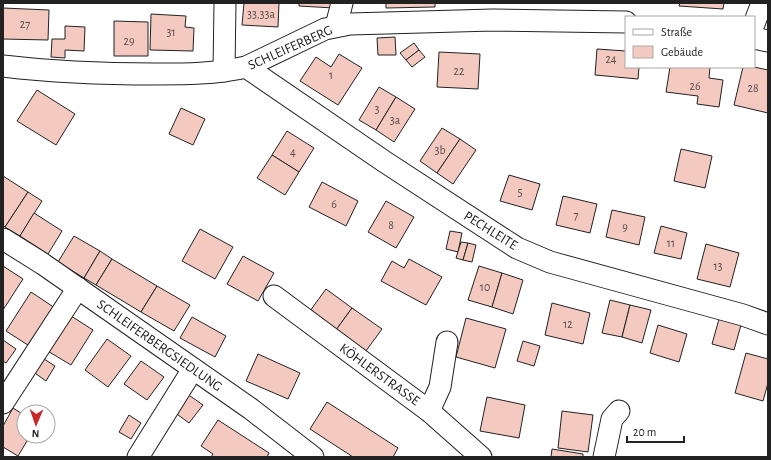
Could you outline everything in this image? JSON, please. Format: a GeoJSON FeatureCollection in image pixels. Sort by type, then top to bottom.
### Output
{"type":"FeatureCollection","features":[{"type":"Feature","properties":{"kind":"street"},"geometry":{"type":"LineString","coordinates":[[224,71],[225,3]]}},
{"type":"Feature","properties":{"kind":"street"},"geometry":{"type":"LineString","coordinates":[[336,26],[342,3]]}},
{"type":"Feature","properties":{"kind":"street"},"geometry":{"type":"LineString","coordinates":[[755,21],[762,3]]}},
{"type":"Feature","properties":{"kind":"street","name":"SCHLEIFERBERG"},"geometry":{"type":"LineString","coordinates":[[3,66],[35,70],[120,74],[194,74],[246,67],[325,29],[350,24],[493,20],[625,22]]}},
{"type":"Feature","properties":{"kind":"street"},"geometry":{"type":"LineString","coordinates":[[755,38],[768,41]]}},
{"type":"Feature","properties":{"kind":"street","name":"PECHLEITE"},"geometry":{"type":"LineString","coordinates":[[246,67],[385,162],[516,248],[550,262],[743,315],[768,324]]}},
{"type":"Feature","properties":{"kind":"street","name":"SCHLEIFERBERGSIEDLUNG"},"geometry":{"type":"LineString","coordinates":[[3,239],[43,264],[251,409],[313,457]]}},
{"type":"Feature","properties":{"kind":"street"},"geometry":{"type":"LineString","coordinates":[[3,403],[78,288]]}},
{"type":"Feature","properties":{"kind":"street","name":"KÖHLERSTRASSE"},"geometry":{"type":"LineString","coordinates":[[274,296],[429,411],[481,457]]}},
{"type":"Feature","properties":{"kind":"street"},"geometry":{"type":"LineString","coordinates":[[429,411],[440,387],[447,342]]}},
{"type":"Feature","properties":{"kind":"street"},"geometry":{"type":"LineString","coordinates":[[138,457],[193,369]]}},
{"type":"Feature","properties":{"kind":"street"},"geometry":{"type":"LineString","coordinates":[[604,457],[612,419],[619,411]]}},
{"type":"Feature","properties":{"kind":"building"},"geometry":{"type":"Polygon","coordinates":[[[244,3],[279,3],[278,27],[242,25],[244,3]]]}},
{"type":"Feature","properties":{"kind":"building"},"geometry":{"type":"Polygon","coordinates":[[[299,3],[335,3],[334,8],[299,6],[299,3]]]}},
{"type":"Feature","properties":{"kind":"building"},"geometry":{"type":"Polygon","coordinates":[[[386,3],[435,3],[435,7],[386,8],[386,3]]]}},
{"type":"Feature","properties":{"kind":"building"},"geometry":{"type":"Polygon","coordinates":[[[680,3],[724,3],[723,9],[679,6],[680,3]]]}},
{"type":"Feature","properties":{"kind":"building"},"geometry":{"type":"Polygon","coordinates":[[[3,8],[49,10],[48,40],[3,39],[3,8]]]}},
{"type":"Feature","properties":{"kind":"building"},"geometry":{"type":"Polygon","coordinates":[[[151,14],[186,16],[185,27],[194,28],[193,51],[150,50],[151,14]]]}},
{"type":"Feature","properties":{"kind":"building"},"geometry":{"type":"Polygon","coordinates":[[[114,21],[148,22],[148,56],[114,56],[114,21]]]}},
{"type":"Feature","properties":{"kind":"building"},"geometry":{"type":"Polygon","coordinates":[[[65,26],[85,27],[84,51],[65,50],[65,58],[51,57],[52,39],[65,39],[65,26]]]}},
{"type":"Feature","properties":{"kind":"building"},"geometry":{"type":"Polygon","coordinates":[[[395,37],[396,55],[378,55],[377,38],[395,37]]]}},
{"type":"Feature","properties":{"kind":"building"},"geometry":{"type":"Polygon","coordinates":[[[414,43],[419,50],[406,60],[400,53],[414,43]]]}},
{"type":"Feature","properties":{"kind":"building"},"geometry":{"type":"Polygon","coordinates":[[[597,49],[625,51],[625,68],[639,68],[638,79],[595,75],[597,49]]]}},
{"type":"Feature","properties":{"kind":"building"},"geometry":{"type":"Polygon","coordinates":[[[419,50],[425,57],[412,67],[406,60],[419,50]]]}},
{"type":"Feature","properties":{"kind":"building"},"geometry":{"type":"Polygon","coordinates":[[[439,52],[480,54],[478,89],[437,87],[439,52]]]}},
{"type":"Feature","properties":{"kind":"building"},"geometry":{"type":"Polygon","coordinates":[[[339,54],[362,68],[338,105],[300,81],[316,57],[331,67],[339,54]]]}},
{"type":"Feature","properties":{"kind":"building"},"geometry":{"type":"Polygon","coordinates":[[[755,67],[768,70],[768,113],[734,105],[743,68],[755,67]]]}},
{"type":"Feature","properties":{"kind":"building"},"geometry":{"type":"Polygon","coordinates":[[[670,68],[710,68],[709,78],[723,80],[719,107],[697,104],[698,96],[666,92],[670,68]]]}},
{"type":"Feature","properties":{"kind":"building"},"geometry":{"type":"Polygon","coordinates":[[[379,87],[396,97],[376,130],[359,120],[379,87]]]}},
{"type":"Feature","properties":{"kind":"building"},"geometry":{"type":"Polygon","coordinates":[[[37,90],[75,114],[56,145],[17,121],[37,90]]]}},
{"type":"Feature","properties":{"kind":"building"},"geometry":{"type":"Polygon","coordinates":[[[396,97],[415,109],[394,142],[376,130],[396,97]]]}},
{"type":"Feature","properties":{"kind":"building"},"geometry":{"type":"Polygon","coordinates":[[[181,108],[205,119],[193,145],[169,134],[181,108]]]}},
{"type":"Feature","properties":{"kind":"building"},"geometry":{"type":"Polygon","coordinates":[[[442,128],[460,139],[437,173],[420,161],[442,128]]]}},
{"type":"Feature","properties":{"kind":"building"},"geometry":{"type":"Polygon","coordinates":[[[287,131],[314,148],[299,172],[272,155],[287,131]]]}},
{"type":"Feature","properties":{"kind":"building"},"geometry":{"type":"Polygon","coordinates":[[[460,139],[476,150],[453,184],[437,173],[460,139]]]}},
{"type":"Feature","properties":{"kind":"building"},"geometry":{"type":"Polygon","coordinates":[[[681,149],[712,156],[705,188],[674,181],[681,149]]]}},
{"type":"Feature","properties":{"kind":"building"},"geometry":{"type":"Polygon","coordinates":[[[272,155],[299,172],[285,195],[257,178],[272,155]]]}},
{"type":"Feature","properties":{"kind":"building"},"geometry":{"type":"Polygon","coordinates":[[[509,175],[540,184],[532,210],[500,201],[509,175]]]}},
{"type":"Feature","properties":{"kind":"building"},"geometry":{"type":"Polygon","coordinates":[[[3,176],[28,192],[5,227],[3,225],[3,176]]]}},
{"type":"Feature","properties":{"kind":"building"},"geometry":{"type":"Polygon","coordinates":[[[322,182],[358,201],[346,226],[309,207],[322,182]]]}},
{"type":"Feature","properties":{"kind":"building"},"geometry":{"type":"Polygon","coordinates":[[[28,192],[42,201],[20,236],[5,227],[28,192]]]}},
{"type":"Feature","properties":{"kind":"building"},"geometry":{"type":"Polygon","coordinates":[[[563,196],[597,204],[590,233],[556,225],[563,196]]]}},
{"type":"Feature","properties":{"kind":"building"},"geometry":{"type":"Polygon","coordinates":[[[386,201],[414,217],[396,248],[368,232],[386,201]]]}},
{"type":"Feature","properties":{"kind":"building"},"geometry":{"type":"Polygon","coordinates":[[[612,210],[645,217],[639,245],[606,237],[612,210]]]}},
{"type":"Feature","properties":{"kind":"building"},"geometry":{"type":"Polygon","coordinates":[[[34,213],[62,231],[48,254],[20,236],[34,213]]]}},
{"type":"Feature","properties":{"kind":"building"},"geometry":{"type":"Polygon","coordinates":[[[661,226],[687,233],[681,259],[654,253],[661,226]]]}},
{"type":"Feature","properties":{"kind":"building"},"geometry":{"type":"Polygon","coordinates":[[[200,229],[233,247],[215,279],[182,261],[200,229]]]}},
{"type":"Feature","properties":{"kind":"building"},"geometry":{"type":"Polygon","coordinates":[[[450,231],[462,233],[458,252],[446,249],[450,231]]]}},
{"type":"Feature","properties":{"kind":"building"},"geometry":{"type":"Polygon","coordinates":[[[74,236],[100,251],[84,278],[58,262],[74,236]]]}},
{"type":"Feature","properties":{"kind":"building"},"geometry":{"type":"Polygon","coordinates":[[[461,242],[468,243],[463,260],[456,258],[461,242]]]}},
{"type":"Feature","properties":{"kind":"building"},"geometry":{"type":"Polygon","coordinates":[[[468,243],[476,245],[472,262],[463,260],[468,243]]]}},
{"type":"Feature","properties":{"kind":"building"},"geometry":{"type":"Polygon","coordinates":[[[706,244],[739,253],[730,287],[697,279],[706,244]]]}},
{"type":"Feature","properties":{"kind":"building"},"geometry":{"type":"Polygon","coordinates":[[[100,251],[112,259],[96,285],[84,278],[100,251]]]}},
{"type":"Feature","properties":{"kind":"building"},"geometry":{"type":"Polygon","coordinates":[[[243,256],[274,273],[258,301],[227,284],[243,256]]]}},
{"type":"Feature","properties":{"kind":"building"},"geometry":{"type":"Polygon","coordinates":[[[112,259],[157,286],[141,312],[96,285],[112,259]]]}},
{"type":"Feature","properties":{"kind":"building"},"geometry":{"type":"Polygon","coordinates":[[[409,259],[442,277],[426,305],[381,281],[392,261],[404,268],[409,259]]]}},
{"type":"Feature","properties":{"kind":"building"},"geometry":{"type":"Polygon","coordinates":[[[3,266],[23,279],[3,310],[3,266]]]}},
{"type":"Feature","properties":{"kind":"building"},"geometry":{"type":"Polygon","coordinates":[[[479,266],[502,273],[492,307],[468,300],[479,266]]]}},
{"type":"Feature","properties":{"kind":"building"},"geometry":{"type":"Polygon","coordinates":[[[502,273],[523,280],[513,314],[492,307],[502,273]]]}},
{"type":"Feature","properties":{"kind":"building"},"geometry":{"type":"Polygon","coordinates":[[[157,286],[190,305],[174,331],[141,312],[157,286]]]}},
{"type":"Feature","properties":{"kind":"building"},"geometry":{"type":"Polygon","coordinates":[[[326,289],[352,308],[333,334],[307,315],[326,289]]]}},
{"type":"Feature","properties":{"kind":"building"},"geometry":{"type":"Polygon","coordinates":[[[31,292],[58,310],[34,349],[6,331],[31,292]]]}},
{"type":"Feature","properties":{"kind":"building"},"geometry":{"type":"Polygon","coordinates":[[[610,300],[630,305],[622,337],[602,333],[610,300]]]}},
{"type":"Feature","properties":{"kind":"building"},"geometry":{"type":"Polygon","coordinates":[[[552,303],[590,313],[583,344],[545,335],[552,303]]]}},
{"type":"Feature","properties":{"kind":"building"},"geometry":{"type":"Polygon","coordinates":[[[630,305],[651,310],[642,343],[622,337],[630,305]]]}},
{"type":"Feature","properties":{"kind":"building"},"geometry":{"type":"Polygon","coordinates":[[[352,308],[382,329],[363,355],[333,334],[352,308]]]}},
{"type":"Feature","properties":{"kind":"building"},"geometry":{"type":"Polygon","coordinates":[[[68,314],[93,330],[71,365],[46,350],[68,314]]]}},
{"type":"Feature","properties":{"kind":"building"},"geometry":{"type":"Polygon","coordinates":[[[192,317],[226,336],[215,357],[180,338],[192,317]]]}},
{"type":"Feature","properties":{"kind":"building"},"geometry":{"type":"Polygon","coordinates":[[[466,318],[506,329],[495,368],[456,357],[466,318]]]}},
{"type":"Feature","properties":{"kind":"building"},"geometry":{"type":"Polygon","coordinates":[[[719,319],[741,325],[734,350],[712,344],[719,319]]]}},
{"type":"Feature","properties":{"kind":"building"},"geometry":{"type":"Polygon","coordinates":[[[658,325],[687,334],[679,362],[650,353],[658,325]]]}},
{"type":"Feature","properties":{"kind":"building"},"geometry":{"type":"Polygon","coordinates":[[[107,339],[131,356],[108,387],[85,370],[107,339]]]}},
{"type":"Feature","properties":{"kind":"building"},"geometry":{"type":"Polygon","coordinates":[[[3,340],[16,349],[6,363],[3,361],[3,340]]]}},
{"type":"Feature","properties":{"kind":"building"},"geometry":{"type":"Polygon","coordinates":[[[523,341],[540,346],[534,366],[517,361],[523,341]]]}},
{"type":"Feature","properties":{"kind":"building"},"geometry":{"type":"Polygon","coordinates":[[[746,353],[768,359],[768,383],[763,401],[735,393],[746,353]]]}},
{"type":"Feature","properties":{"kind":"building"},"geometry":{"type":"Polygon","coordinates":[[[258,354],[300,373],[288,399],[246,381],[258,354]]]}},
{"type":"Feature","properties":{"kind":"building"},"geometry":{"type":"Polygon","coordinates":[[[41,357],[55,366],[46,381],[32,371],[41,357]]]}},
{"type":"Feature","properties":{"kind":"building"},"geometry":{"type":"Polygon","coordinates":[[[141,361],[164,377],[147,400],[124,384],[141,361]]]}},
{"type":"Feature","properties":{"kind":"building"},"geometry":{"type":"Polygon","coordinates":[[[183,391],[203,405],[189,423],[170,409],[183,391]]]}},
{"type":"Feature","properties":{"kind":"building"},"geometry":{"type":"Polygon","coordinates":[[[487,397],[525,405],[519,438],[480,431],[487,397]]]}},
{"type":"Feature","properties":{"kind":"building"},"geometry":{"type":"Polygon","coordinates":[[[327,402],[398,448],[393,457],[353,457],[310,429],[327,402]]]}},
{"type":"Feature","properties":{"kind":"building"},"geometry":{"type":"Polygon","coordinates":[[[13,408],[16,410],[16,444],[25,444],[18,456],[3,447],[3,426],[13,408]]]}},
{"type":"Feature","properties":{"kind":"building"},"geometry":{"type":"Polygon","coordinates":[[[562,411],[593,415],[588,452],[558,448],[562,411]]]}},
{"type":"Feature","properties":{"kind":"building"},"geometry":{"type":"Polygon","coordinates":[[[129,415],[141,423],[131,439],[119,432],[129,415]]]}},
{"type":"Feature","properties":{"kind":"building"},"geometry":{"type":"Polygon","coordinates":[[[218,420],[269,453],[267,457],[211,457],[213,454],[201,446],[218,420]]]}},
{"type":"Feature","properties":{"kind":"building"},"geometry":{"type":"Polygon","coordinates":[[[552,449],[583,454],[583,457],[551,457],[552,449]]]}}]}
